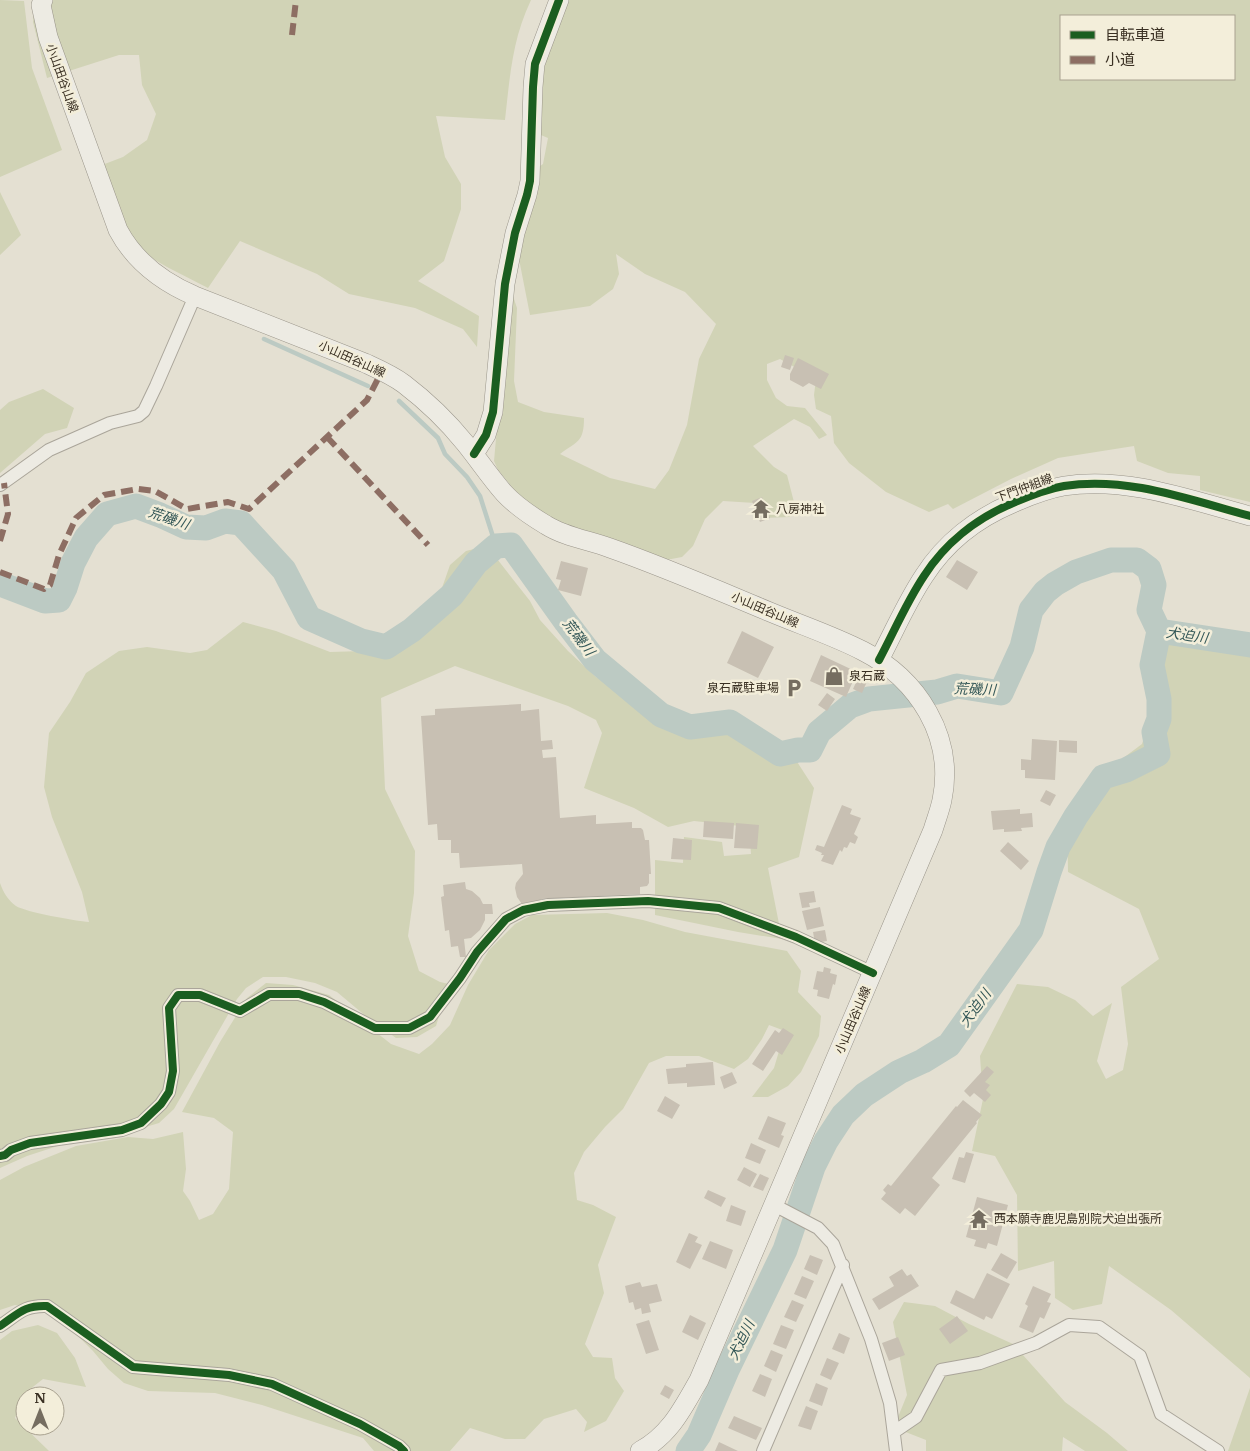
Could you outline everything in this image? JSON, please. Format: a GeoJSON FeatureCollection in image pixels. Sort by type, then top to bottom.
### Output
{"type":"FeatureCollection","features":[{"type":"Feature","properties":{"kind":"main road"},"geometry":{"type":"LineString","coordinates":[[474,454],[486,435],[493,412],[505,284],[515,233],[530,181],[533,87],[536,64],[559,0]]}},
{"type":"Feature","properties":{"kind":"main road","name":"小山田谷山線"},"geometry":{"type":"LineString","coordinates":[[40,2],[48,37],[118,230],[125,243],[141,262],[157,276],[195,296],[382,371],[403,384],[448,424],[505,494],[515,504],[548,527],[562,534],[608,547],[693,580],[863,651],[879,660],[905,681],[917,694],[936,727],[942,746],[944,781],[942,799],[933,830],[699,1380],[679,1417],[658,1439],[640,1451]]}},
{"type":"Feature","properties":{"kind":"main road","name":"下門仲組線"},"geometry":{"type":"LineString","coordinates":[[879,660],[924,575],[942,552],[969,526],[999,508],[1032,495],[1063,486],[1115,484],[1167,493],[1250,516]]}},
{"type":"Feature","properties":{"kind":"street"},"geometry":{"type":"LineString","coordinates":[[0,485],[49,450],[110,423],[138,416],[144,411],[195,296]]}},
{"type":"Feature","properties":{"kind":"street"},"geometry":{"type":"LineString","coordinates":[[0,1156],[30,1144],[122,1130],[141,1122],[161,1104],[169,1092],[173,1071],[169,1008],[178,995],[200,995],[240,1011],[268,994],[299,994],[324,1002],[375,1028],[409,1028],[430,1018],[477,952],[506,919],[531,908],[548,905],[648,901],[719,908],[796,937],[873,973]]}},
{"type":"Feature","properties":{"kind":"street"},"geometry":{"type":"LineString","coordinates":[[774,1205],[818,1228],[833,1244],[871,1339],[890,1403],[896,1451]]}},
{"type":"Feature","properties":{"kind":"street"},"geometry":{"type":"LineString","coordinates":[[763,1451],[843,1266]]}},
{"type":"Feature","properties":{"kind":"street"},"geometry":{"type":"LineString","coordinates":[[0,1326],[26,1308],[47,1306],[133,1367],[229,1375],[272,1384],[360,1424],[399,1446],[404,1451]]}},
{"type":"Feature","properties":{"kind":"street"},"geometry":{"type":"LineString","coordinates":[[894,1432],[916,1417],[941,1370],[980,1363],[1036,1343],[1069,1325],[1099,1327],[1140,1356],[1160,1414],[1218,1451]]}},
{"type":"Feature","properties":{"kind":"green space"},"geometry":{"type":"Polygon","coordinates":[[[0,0],[24,1],[32,68],[62,150],[0,177],[0,0]]]}},
{"type":"Feature","properties":{"kind":"green space"},"geometry":{"type":"Polygon","coordinates":[[[35,0],[531,0],[516,44],[510,73],[505,120],[436,116],[445,157],[461,184],[461,209],[444,261],[418,281],[479,316],[477,347],[463,329],[415,308],[349,294],[317,274],[240,241],[208,288],[112,235],[89,170],[123,157],[147,140],[156,114],[142,85],[139,55],[119,55],[47,78],[33,22],[35,0]]]}},
{"type":"Feature","properties":{"kind":"green space"},"geometry":{"type":"Polygon","coordinates":[[[552,0],[1250,0],[1250,502],[1200,490],[1200,476],[1168,473],[1137,461],[1134,446],[1058,458],[1011,479],[953,509],[948,504],[929,512],[886,492],[849,463],[834,443],[831,416],[816,409],[814,395],[816,379],[780,359],[767,364],[767,380],[776,398],[787,406],[805,408],[827,435],[819,439],[810,427],[794,419],[753,446],[774,467],[787,475],[795,506],[790,517],[763,518],[755,503],[723,501],[705,519],[693,546],[682,557],[666,560],[558,524],[526,504],[498,470],[494,461],[510,284],[515,284],[513,296],[517,308],[514,381],[518,402],[544,412],[584,418],[581,437],[560,454],[610,478],[655,489],[669,470],[687,425],[699,359],[716,324],[685,292],[645,274],[616,254],[619,274],[613,289],[590,306],[530,315],[517,249],[525,176],[543,164],[548,138],[524,128],[552,0]]]}},
{"type":"Feature","properties":{"kind":"green space"},"geometry":{"type":"Polygon","coordinates":[[[0,192],[21,235],[0,255],[0,192]]]}},
{"type":"Feature","properties":{"kind":"green space"},"geometry":{"type":"Polygon","coordinates":[[[43,389],[74,408],[67,428],[45,434],[0,473],[0,410],[9,402],[43,389]]]}},
{"type":"Feature","properties":{"kind":"green space"},"geometry":{"type":"Polygon","coordinates":[[[478,548],[494,555],[530,601],[540,620],[568,651],[596,677],[648,704],[696,724],[756,735],[792,754],[814,788],[799,857],[768,868],[782,939],[655,915],[655,860],[683,863],[684,837],[722,842],[724,856],[751,854],[749,827],[694,821],[668,827],[634,808],[584,788],[602,733],[596,720],[568,706],[455,666],[381,698],[385,789],[415,851],[414,893],[408,936],[419,971],[440,982],[449,984],[436,1026],[417,1037],[396,1038],[337,992],[315,983],[286,977],[263,977],[246,988],[237,999],[174,1109],[159,1123],[139,1129],[70,1142],[27,1156],[0,1168],[0,883],[4,893],[16,906],[51,916],[89,922],[82,892],[52,817],[44,787],[49,733],[70,702],[86,673],[119,651],[147,647],[190,653],[207,650],[243,622],[276,631],[330,652],[363,651],[392,637],[422,619],[436,605],[450,565],[466,551],[478,548]]]}},
{"type":"Feature","properties":{"kind":"green space"},"geometry":{"type":"Polygon","coordinates":[[[1165,634],[1207,645],[1250,649],[1250,1378],[1171,1310],[1109,1266],[1102,1304],[1073,1310],[1055,1298],[1054,1261],[1018,1271],[1017,1195],[995,1156],[972,1151],[983,1099],[980,1056],[1017,984],[1048,987],[1075,1000],[1093,1016],[1112,1003],[1097,1061],[1106,1079],[1123,1070],[1128,1044],[1121,987],[1159,959],[1139,909],[1068,872],[1067,811],[1083,788],[1142,744],[1155,703],[1144,659],[1149,643],[1165,634]]]}},
{"type":"Feature","properties":{"kind":"green space"},"geometry":{"type":"Polygon","coordinates":[[[607,913],[643,920],[685,932],[787,951],[801,971],[798,992],[821,1016],[819,1036],[801,1072],[788,1086],[768,1097],[752,1097],[774,1068],[785,1031],[769,1025],[748,1059],[734,1069],[699,1056],[666,1056],[649,1063],[623,1109],[584,1152],[574,1173],[577,1200],[593,1205],[616,1217],[598,1265],[604,1293],[585,1344],[593,1357],[612,1358],[615,1378],[624,1391],[606,1421],[584,1432],[587,1422],[576,1409],[544,1419],[525,1439],[505,1439],[470,1428],[450,1451],[374,1451],[363,1438],[262,1405],[215,1393],[148,1391],[124,1383],[108,1369],[75,1333],[56,1318],[41,1310],[15,1305],[0,1310],[0,1180],[24,1167],[76,1146],[128,1137],[153,1139],[183,1132],[186,1169],[183,1191],[199,1220],[213,1214],[229,1189],[233,1132],[214,1118],[182,1112],[220,1042],[247,998],[266,983],[293,985],[329,995],[391,1044],[419,1054],[432,1044],[450,1025],[468,985],[489,950],[515,924],[532,915],[607,913]]]}},
{"type":"Feature","properties":{"kind":"green space"},"geometry":{"type":"Polygon","coordinates":[[[904,1302],[935,1306],[1013,1344],[1065,1402],[1128,1451],[1085,1451],[1063,1437],[1062,1451],[926,1451],[926,1440],[903,1431],[898,1417],[907,1395],[893,1322],[904,1302]]]}},
{"type":"Feature","properties":{"kind":"green space"},"geometry":{"type":"Polygon","coordinates":[[[38,1325],[57,1333],[75,1358],[86,1387],[43,1379],[34,1386],[15,1386],[15,1436],[34,1436],[49,1451],[0,1451],[0,1340],[12,1331],[38,1325]]]}},
{"type":"Feature","properties":{"kind":"green space"},"geometry":{"type":"Polygon","coordinates":[[[1250,1388],[1250,1451],[1228,1451],[1250,1388]]]}},
{"type":"Feature","properties":{"kind":"building"},"geometry":{"type":"Polygon","coordinates":[[[785,355],[794,358],[790,370],[781,367],[785,355]]]}},
{"type":"Feature","properties":{"kind":"building"},"geometry":{"type":"Polygon","coordinates":[[[798,358],[829,374],[821,389],[809,383],[803,387],[790,380],[790,374],[798,358]]]}},
{"type":"Feature","properties":{"kind":"building","name":"八房神社"},"geometry":{"type":"Polygon","coordinates":[[[762,497],[770,518],[760,522],[752,501],[762,497]]]}},
{"type":"Feature","properties":{"kind":"building"},"geometry":{"type":"Polygon","coordinates":[[[957,560],[978,572],[967,590],[946,577],[957,560]]]}},
{"type":"Feature","properties":{"kind":"building"},"geometry":{"type":"Polygon","coordinates":[[[561,561],[588,568],[581,596],[558,590],[561,580],[556,579],[561,561]]]}},
{"type":"Feature","properties":{"kind":"building"},"geometry":{"type":"Polygon","coordinates":[[[742,631],[774,647],[758,678],[727,663],[742,631]]]}},
{"type":"Feature","properties":{"kind":"building","name":"泉石蔵"},"geometry":{"type":"Polygon","coordinates":[[[821,655],[857,672],[846,697],[810,681],[821,655]]]}},
{"type":"Feature","properties":{"kind":"building"},"geometry":{"type":"Polygon","coordinates":[[[860,674],[869,677],[862,693],[853,689],[860,674]]]}},
{"type":"Feature","properties":{"kind":"building"},"geometry":{"type":"Polygon","coordinates":[[[827,693],[835,699],[827,711],[818,705],[827,693]]]}},
{"type":"Feature","properties":{"kind":"building"},"geometry":{"type":"Polygon","coordinates":[[[521,704],[521,711],[539,709],[541,741],[552,740],[553,749],[542,750],[543,758],[556,757],[560,818],[596,815],[596,824],[632,822],[632,828],[641,828],[643,830],[645,840],[649,840],[651,874],[649,874],[647,886],[640,887],[640,894],[541,899],[540,902],[524,907],[517,897],[515,888],[516,883],[523,874],[522,864],[460,868],[459,853],[451,853],[451,840],[438,840],[437,824],[428,825],[421,716],[435,715],[435,709],[521,704]]]}},
{"type":"Feature","properties":{"kind":"building"},"geometry":{"type":"Polygon","coordinates":[[[1032,739],[1057,741],[1055,780],[1025,778],[1025,770],[1021,770],[1021,759],[1031,760],[1032,739]]]}},
{"type":"Feature","properties":{"kind":"building"},"geometry":{"type":"Polygon","coordinates":[[[1059,740],[1077,741],[1077,753],[1059,752],[1059,740]]]}},
{"type":"Feature","properties":{"kind":"building"},"geometry":{"type":"Polygon","coordinates":[[[1046,790],[1056,795],[1050,806],[1040,801],[1046,790]]]}},
{"type":"Feature","properties":{"kind":"building"},"geometry":{"type":"Polygon","coordinates":[[[842,805],[852,809],[850,814],[861,818],[854,834],[858,837],[855,844],[850,842],[847,848],[844,847],[842,852],[840,850],[833,865],[821,861],[824,855],[815,850],[817,845],[824,847],[842,805]]]}},
{"type":"Feature","properties":{"kind":"building"},"geometry":{"type":"Polygon","coordinates":[[[1020,809],[1020,814],[1032,813],[1033,827],[1021,828],[1022,831],[1004,832],[1004,829],[993,830],[991,811],[1020,809]]]}},
{"type":"Feature","properties":{"kind":"building"},"geometry":{"type":"Polygon","coordinates":[[[704,821],[734,823],[733,839],[703,837],[704,821]]]}},
{"type":"Feature","properties":{"kind":"building"},"geometry":{"type":"Polygon","coordinates":[[[736,823],[759,825],[757,849],[734,848],[736,823]]]}},
{"type":"Feature","properties":{"kind":"building"},"geometry":{"type":"Polygon","coordinates":[[[673,838],[692,840],[691,860],[671,859],[673,838]]]}},
{"type":"Feature","properties":{"kind":"building"},"geometry":{"type":"Polygon","coordinates":[[[1008,842],[1029,861],[1021,870],[1000,851],[1008,842]]]}},
{"type":"Feature","properties":{"kind":"building"},"geometry":{"type":"Polygon","coordinates":[[[465,882],[466,889],[472,891],[480,898],[483,904],[492,904],[493,914],[485,914],[485,920],[480,930],[471,938],[464,939],[466,957],[460,957],[458,946],[451,947],[449,930],[445,931],[441,897],[444,896],[443,885],[465,882]]]}},
{"type":"Feature","properties":{"kind":"building"},"geometry":{"type":"Polygon","coordinates":[[[814,891],[816,902],[809,903],[810,907],[802,908],[799,893],[814,891]]]}},
{"type":"Feature","properties":{"kind":"building"},"geometry":{"type":"Polygon","coordinates":[[[820,907],[824,926],[807,930],[802,911],[820,907]]]}},
{"type":"Feature","properties":{"kind":"building"},"geometry":{"type":"Polygon","coordinates":[[[825,930],[827,941],[815,943],[813,932],[825,930]]]}},
{"type":"Feature","properties":{"kind":"building"},"geometry":{"type":"Polygon","coordinates":[[[824,967],[831,969],[830,973],[837,975],[829,999],[817,996],[818,990],[813,989],[817,971],[823,972],[824,967]]]}},
{"type":"Feature","properties":{"kind":"building"},"geometry":{"type":"Polygon","coordinates":[[[783,1028],[794,1035],[782,1055],[776,1051],[763,1071],[752,1064],[775,1030],[779,1033],[783,1028]]]}},
{"type":"Feature","properties":{"kind":"building"},"geometry":{"type":"Polygon","coordinates":[[[713,1062],[715,1085],[687,1087],[687,1083],[668,1084],[666,1069],[686,1067],[686,1064],[713,1062]]]}},
{"type":"Feature","properties":{"kind":"building"},"geometry":{"type":"Polygon","coordinates":[[[987,1066],[994,1072],[985,1082],[990,1085],[986,1090],[991,1095],[985,1102],[974,1093],[970,1097],[964,1091],[987,1066]]]}},
{"type":"Feature","properties":{"kind":"building"},"geometry":{"type":"Polygon","coordinates":[[[732,1072],[737,1083],[724,1089],[720,1077],[732,1072]]]}},
{"type":"Feature","properties":{"kind":"building"},"geometry":{"type":"Polygon","coordinates":[[[665,1096],[680,1105],[672,1119],[657,1111],[665,1096]]]}},
{"type":"Feature","properties":{"kind":"building"},"geometry":{"type":"Polygon","coordinates":[[[963,1100],[982,1115],[932,1178],[940,1185],[915,1216],[905,1208],[900,1214],[881,1199],[886,1193],[883,1190],[888,1184],[891,1186],[956,1106],[963,1100]]]}},
{"type":"Feature","properties":{"kind":"building"},"geometry":{"type":"Polygon","coordinates":[[[768,1116],[786,1123],[781,1135],[784,1136],[779,1148],[758,1139],[768,1116]]]}},
{"type":"Feature","properties":{"kind":"building"},"geometry":{"type":"Polygon","coordinates":[[[751,1143],[766,1150],[760,1164],[745,1158],[751,1143]]]}},
{"type":"Feature","properties":{"kind":"building"},"geometry":{"type":"Polygon","coordinates":[[[966,1152],[974,1154],[965,1183],[952,1179],[959,1157],[964,1158],[966,1152]]]}},
{"type":"Feature","properties":{"kind":"building"},"geometry":{"type":"Polygon","coordinates":[[[744,1167],[757,1174],[750,1187],[737,1180],[744,1167]]]}},
{"type":"Feature","properties":{"kind":"building"},"geometry":{"type":"Polygon","coordinates":[[[760,1174],[769,1178],[763,1191],[753,1187],[760,1174]]]}},
{"type":"Feature","properties":{"kind":"building"},"geometry":{"type":"Polygon","coordinates":[[[708,1190],[726,1198],[721,1207],[704,1198],[708,1190]]]}},
{"type":"Feature","properties":{"kind":"building"},"geometry":{"type":"Polygon","coordinates":[[[977,1197],[1008,1205],[997,1246],[988,1243],[986,1249],[974,1246],[976,1240],[966,1237],[977,1197]]]}},
{"type":"Feature","properties":{"kind":"building"},"geometry":{"type":"Polygon","coordinates":[[[731,1205],[746,1211],[741,1226],[726,1221],[731,1205]]]}},
{"type":"Feature","properties":{"kind":"building"},"geometry":{"type":"Polygon","coordinates":[[[689,1233],[698,1237],[695,1242],[702,1245],[690,1269],[676,1262],[689,1233]]]}},
{"type":"Feature","properties":{"kind":"building"},"geometry":{"type":"Polygon","coordinates":[[[710,1241],[733,1250],[726,1269],[702,1259],[710,1241]]]}},
{"type":"Feature","properties":{"kind":"building"},"geometry":{"type":"Polygon","coordinates":[[[1001,1253],[1017,1262],[1007,1279],[991,1270],[1001,1253]]]}},
{"type":"Feature","properties":{"kind":"building"},"geometry":{"type":"Polygon","coordinates":[[[810,1255],[823,1260],[817,1275],[804,1269],[810,1255]]]}},
{"type":"Feature","properties":{"kind":"building"},"geometry":{"type":"Polygon","coordinates":[[[902,1269],[907,1276],[911,1274],[919,1286],[879,1310],[872,1299],[894,1286],[889,1277],[902,1269]]]}},
{"type":"Feature","properties":{"kind":"building"},"geometry":{"type":"Polygon","coordinates":[[[987,1273],[1010,1284],[992,1319],[986,1316],[984,1320],[950,1303],[956,1290],[974,1299],[987,1273]]]}},
{"type":"Feature","properties":{"kind":"building"},"geometry":{"type":"Polygon","coordinates":[[[802,1276],[814,1281],[806,1299],[794,1294],[802,1276]]]}},
{"type":"Feature","properties":{"kind":"building"},"geometry":{"type":"Polygon","coordinates":[[[640,1282],[642,1287],[657,1284],[662,1301],[649,1304],[651,1312],[642,1314],[641,1308],[635,1310],[633,1302],[629,1303],[625,1286],[640,1282]]]}},
{"type":"Feature","properties":{"kind":"building"},"geometry":{"type":"Polygon","coordinates":[[[1033,1286],[1051,1294],[1047,1302],[1051,1303],[1044,1319],[1040,1317],[1033,1333],[1019,1327],[1028,1306],[1025,1304],[1033,1286]]]}},
{"type":"Feature","properties":{"kind":"building"},"geometry":{"type":"Polygon","coordinates":[[[792,1300],[804,1305],[796,1322],[784,1317],[792,1300]]]}},
{"type":"Feature","properties":{"kind":"building"},"geometry":{"type":"Polygon","coordinates":[[[690,1315],[706,1323],[698,1340],[682,1332],[690,1315]]]}},
{"type":"Feature","properties":{"kind":"building"},"geometry":{"type":"Polygon","coordinates":[[[957,1316],[968,1331],[950,1344],[939,1329],[957,1316]]]}},
{"type":"Feature","properties":{"kind":"building"},"geometry":{"type":"Polygon","coordinates":[[[649,1320],[659,1350],[646,1354],[636,1324],[649,1320]]]}},
{"type":"Feature","properties":{"kind":"building"},"geometry":{"type":"Polygon","coordinates":[[[781,1325],[794,1330],[786,1349],[773,1344],[781,1325]]]}},
{"type":"Feature","properties":{"kind":"building"},"geometry":{"type":"Polygon","coordinates":[[[839,1333],[850,1338],[844,1354],[832,1349],[839,1333]]]}},
{"type":"Feature","properties":{"kind":"building"},"geometry":{"type":"Polygon","coordinates":[[[898,1337],[905,1355],[889,1361],[882,1343],[898,1337]]]}},
{"type":"Feature","properties":{"kind":"building"},"geometry":{"type":"Polygon","coordinates":[[[771,1350],[783,1355],[776,1372],[764,1366],[771,1350]]]}},
{"type":"Feature","properties":{"kind":"building"},"geometry":{"type":"Polygon","coordinates":[[[827,1358],[839,1363],[831,1380],[820,1375],[827,1358]]]}},
{"type":"Feature","properties":{"kind":"building"},"geometry":{"type":"Polygon","coordinates":[[[760,1374],[772,1379],[765,1397],[752,1391],[760,1374]]]}},
{"type":"Feature","properties":{"kind":"building"},"geometry":{"type":"Polygon","coordinates":[[[816,1383],[828,1388],[822,1406],[809,1401],[816,1383]]]}},
{"type":"Feature","properties":{"kind":"building"},"geometry":{"type":"Polygon","coordinates":[[[665,1385],[674,1390],[669,1399],[660,1394],[665,1385]]]}},
{"type":"Feature","properties":{"kind":"building"},"geometry":{"type":"Polygon","coordinates":[[[806,1406],[818,1411],[811,1430],[798,1426],[806,1406]]]}},
{"type":"Feature","properties":{"kind":"building"},"geometry":{"type":"Polygon","coordinates":[[[734,1416],[762,1428],[756,1440],[728,1428],[734,1416]]]}},
{"type":"Feature","properties":{"kind":"building"},"geometry":{"type":"Polygon","coordinates":[[[719,1442],[738,1451],[715,1451],[719,1442]]]}},
{"type":"Feature","properties":{"kind":"waterway"},"geometry":{"type":"LineString","coordinates":[[264,339],[368,386]]}},
{"type":"Feature","properties":{"kind":"waterway"},"geometry":{"type":"LineString","coordinates":[[399,401],[438,438],[445,454],[467,477],[480,496],[496,546]]}},
{"type":"Feature","properties":{"kind":"waterway","name":"荒磯川"},"geometry":{"type":"LineString","coordinates":[[0,584],[45,601],[59,600],[73,563],[86,538],[107,514],[136,506],[186,527],[206,528],[225,521],[241,523],[284,570],[309,618],[361,641],[386,647],[412,630],[452,595],[476,563],[496,546],[511,545],[595,660],[661,715],[690,727],[730,722],[780,754],[798,750],[810,750],[819,732],[850,706],[869,699],[937,692],[957,686],[1001,693],[1022,647],[1031,610],[1045,592],[1076,572],[1111,560],[1137,560],[1149,569],[1154,585],[1149,610],[1159,631]]}},
{"type":"Feature","properties":{"kind":"waterway","name":"犬迫川"},"geometry":{"type":"LineString","coordinates":[[1159,631],[1250,645]]}},
{"type":"Feature","properties":{"kind":"waterway","name":"犬迫川"},"geometry":{"type":"LineString","coordinates":[[688,1451],[699,1435],[727,1370],[785,1250],[813,1167],[826,1141],[843,1115],[864,1095],[899,1072],[923,1061],[949,1045],[1031,930],[1058,847],[1076,816],[1103,777],[1126,770],[1158,754],[1154,732],[1159,719],[1159,699],[1152,665],[1159,631]]}},
{"type":"Feature","properties":{"kind":"marked path"},"geometry":{"type":"LineString","coordinates":[[292,35],[296,0]]}},
{"type":"Feature","properties":{"kind":"marked path"},"geometry":{"type":"LineString","coordinates":[[0,572],[44,589],[50,585],[59,555],[76,518],[104,495],[138,489],[155,491],[187,509],[228,502],[249,509],[367,400],[382,371]]}},
{"type":"Feature","properties":{"kind":"marked path"},"geometry":{"type":"LineString","coordinates":[[327,437],[428,545]]}},
{"type":"Feature","properties":{"kind":"marked path"},"geometry":{"type":"LineString","coordinates":[[0,541],[8,514],[4,483]]}},
{"type":"Feature","properties":{"kind":"cycle path"},"geometry":{"type":"LineString","coordinates":[[474,454],[486,435],[493,412],[505,284],[515,233],[530,181],[535,64],[559,0]]}},
{"type":"Feature","properties":{"kind":"cycle path"},"geometry":{"type":"LineString","coordinates":[[879,660],[918,586],[932,564],[952,542],[987,516],[1032,495],[1064,486],[1111,484],[1158,491],[1250,516]]}},
{"type":"Feature","properties":{"kind":"cycle path"},"geometry":{"type":"LineString","coordinates":[[0,1156],[30,1143],[122,1130],[141,1123],[161,1104],[169,1092],[173,1071],[169,1008],[178,995],[200,995],[240,1011],[269,994],[299,994],[324,1002],[375,1028],[409,1028],[430,1017],[477,952],[506,919],[523,910],[548,905],[648,901],[719,908],[796,937],[873,973]]}},
{"type":"Feature","properties":{"kind":"cycle path"},"geometry":{"type":"LineString","coordinates":[[0,1326],[27,1309],[47,1306],[133,1367],[229,1375],[272,1384],[360,1424],[399,1446],[404,1451]]}},
{"type":"Feature","properties":{"kind":"place","name":"八房神社"},"geometry":{"type":"Point","coordinates":[761,509]}},
{"type":"Feature","properties":{"kind":"place","name":"泉石蔵"},"geometry":{"type":"Point","coordinates":[834,676]}},
{"type":"Feature","properties":{"kind":"place","name":"泉石蔵駐車場"},"geometry":{"type":"Point","coordinates":[794,688]}},
{"type":"Feature","properties":{"kind":"place","name":"西本願寺鹿児島別院犬迫出張所"},"geometry":{"type":"Point","coordinates":[979,1219]}}]}
